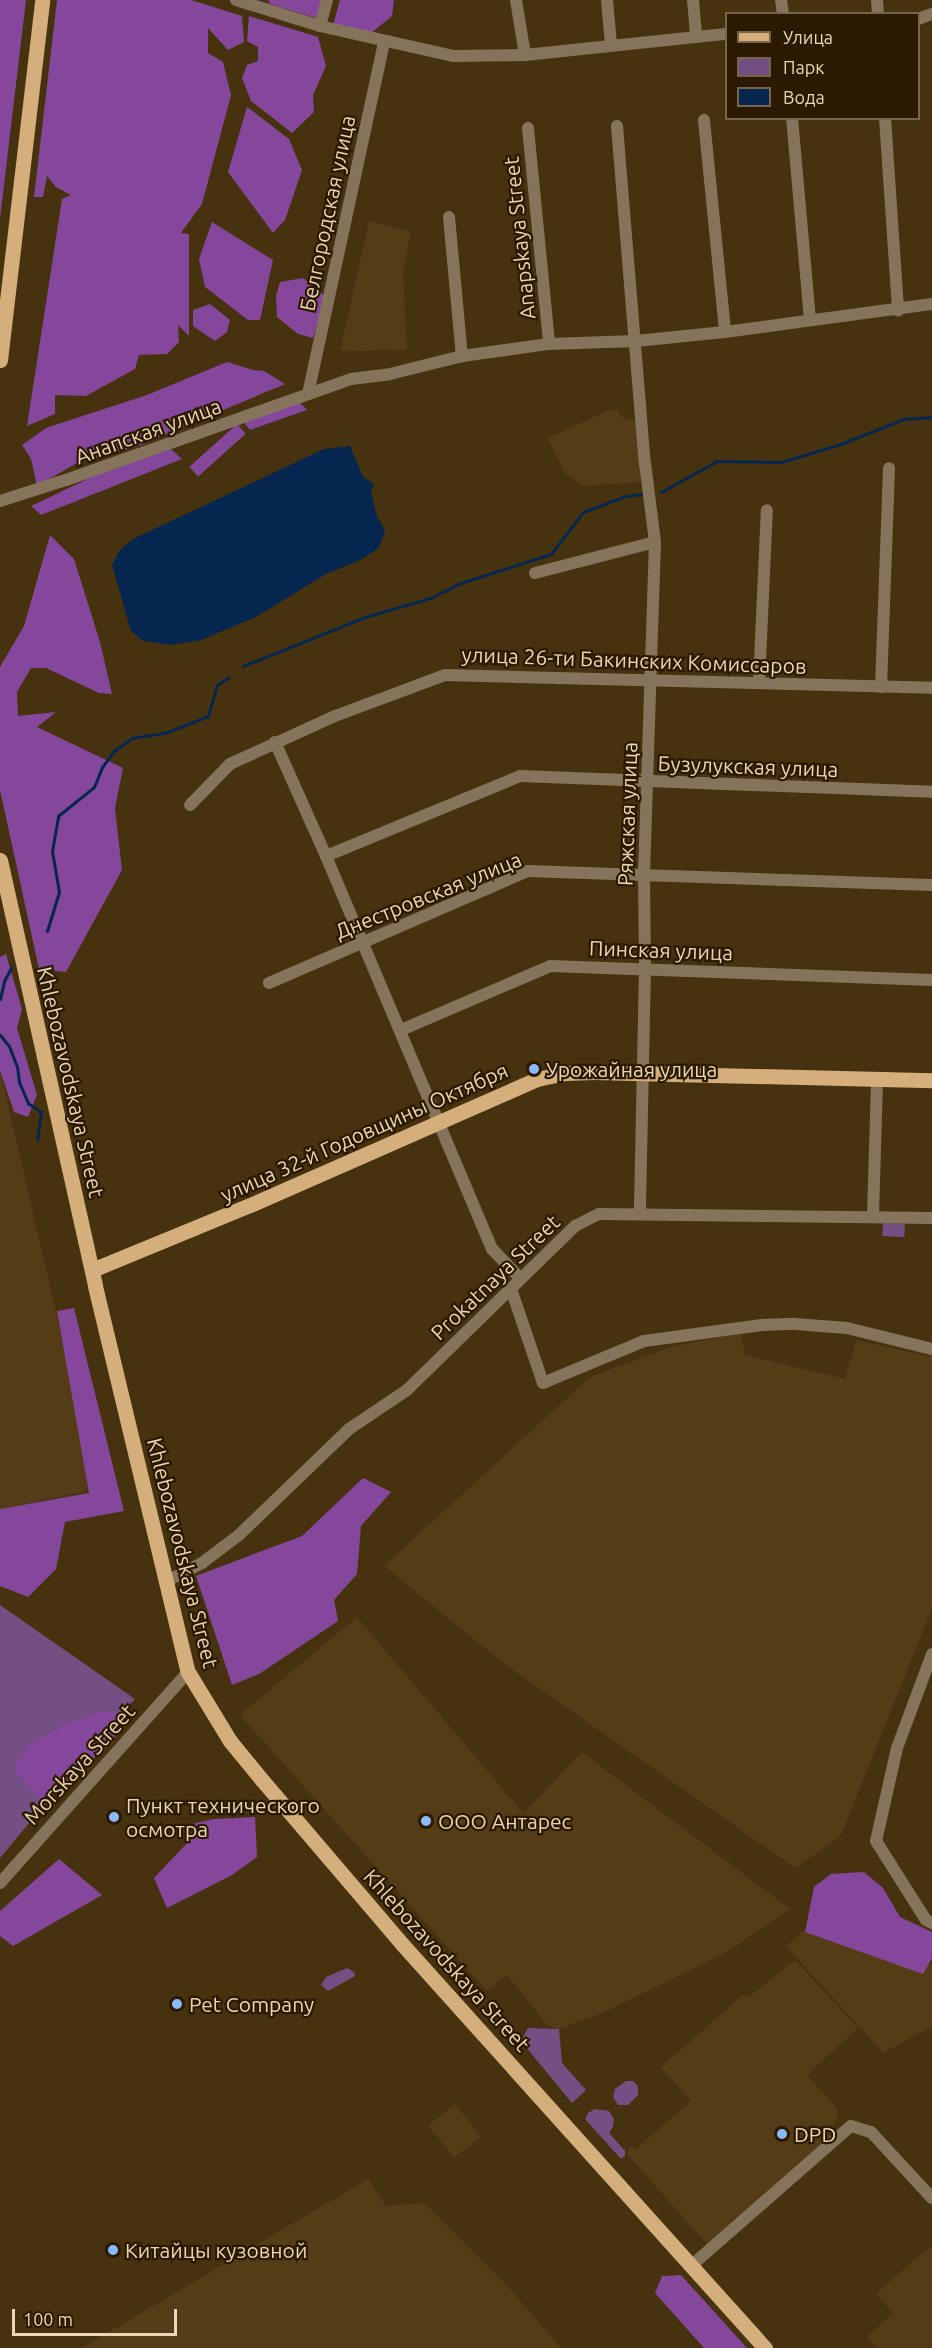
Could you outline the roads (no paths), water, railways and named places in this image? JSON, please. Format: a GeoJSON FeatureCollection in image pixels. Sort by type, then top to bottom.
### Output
{"type":"FeatureCollection","features":[{"type":"Feature","properties":{"kind":"main road"},"geometry":{"type":"LineString","coordinates":[[0,360],[42,0]]}},
{"type":"Feature","properties":{"kind":"main road","name":"Khlebozavodskaya Street"},"geometry":{"type":"LineString","coordinates":[[0,860],[92,1270],[188,1672],[230,1741],[262,1780],[402,1944],[765,2348]]}},
{"type":"Feature","properties":{"kind":"main road","name":"улица 32-й Годовщины Октября"},"geometry":{"type":"LineString","coordinates":[[92,1270],[537,1079],[566,1073],[641,1072],[932,1080]]}},
{"type":"Feature","properties":{"kind":"street"},"geometry":{"type":"LineString","coordinates":[[236,0],[320,26],[453,56],[525,55],[725,34]]}},
{"type":"Feature","properties":{"kind":"street"},"geometry":{"type":"LineString","coordinates":[[320,26],[327,0]]}},
{"type":"Feature","properties":{"kind":"street"},"geometry":{"type":"LineString","coordinates":[[516,0],[525,55]]}},
{"type":"Feature","properties":{"kind":"street"},"geometry":{"type":"LineString","coordinates":[[607,0],[611,45]]}},
{"type":"Feature","properties":{"kind":"street"},"geometry":{"type":"LineString","coordinates":[[693,0],[696,37]]}},
{"type":"Feature","properties":{"kind":"street","name":"Белгородская улица"},"geometry":{"type":"LineString","coordinates":[[308,394],[384,41]]}},
{"type":"Feature","properties":{"kind":"street"},"geometry":{"type":"LineString","coordinates":[[704,120],[725,332]]}},
{"type":"Feature","properties":{"kind":"street"},"geometry":{"type":"LineString","coordinates":[[792,120],[810,319]]}},
{"type":"Feature","properties":{"kind":"street"},"geometry":{"type":"LineString","coordinates":[[885,120],[898,311]]}},
{"type":"Feature","properties":{"kind":"street"},"geometry":{"type":"LineString","coordinates":[[617,126],[636,341]]}},
{"type":"Feature","properties":{"kind":"street","name":"Anapskaya Street"},"geometry":{"type":"LineString","coordinates":[[528,128],[549,344]]}},
{"type":"Feature","properties":{"kind":"street"},"geometry":{"type":"LineString","coordinates":[[449,217],[462,356]]}},
{"type":"Feature","properties":{"kind":"street","name":"Anapskaya Street"},"geometry":{"type":"LineString","coordinates":[[308,394],[351,379],[390,374],[462,356],[549,344],[636,341],[725,332],[810,319],[898,311],[932,304]]}},
{"type":"Feature","properties":{"kind":"street","name":"Ряжская улица"},"geometry":{"type":"LineString","coordinates":[[636,341],[645,463],[655,542],[644,873],[645,968],[639,1212]]}},
{"type":"Feature","properties":{"kind":"street","name":"Анапская улица"},"geometry":{"type":"LineString","coordinates":[[0,501],[66,480],[308,394]]}},
{"type":"Feature","properties":{"kind":"street"},"geometry":{"type":"LineString","coordinates":[[881,687],[889,468]]}},
{"type":"Feature","properties":{"kind":"street"},"geometry":{"type":"LineString","coordinates":[[759,683],[767,510]]}},
{"type":"Feature","properties":{"kind":"street"},"geometry":{"type":"LineString","coordinates":[[535,573],[655,542]]}},
{"type":"Feature","properties":{"kind":"street","name":"улица 26-ти Бакинских Комиссаров"},"geometry":{"type":"LineString","coordinates":[[190,805],[230,764],[275,742],[445,675],[932,688]]}},
{"type":"Feature","properties":{"kind":"street"},"geometry":{"type":"LineString","coordinates":[[275,742],[401,1030],[492,1249],[520,1278]]}},
{"type":"Feature","properties":{"kind":"street","name":"Бузулукская улица"},"geometry":{"type":"LineString","coordinates":[[326,856],[520,776],[932,792]]}},
{"type":"Feature","properties":{"kind":"street","name":"Днестровская улица"},"geometry":{"type":"LineString","coordinates":[[269,983],[528,871],[644,873],[932,885]]}},
{"type":"Feature","properties":{"kind":"street","name":"Пинская улица"},"geometry":{"type":"LineString","coordinates":[[401,1030],[550,966],[932,980]]}},
{"type":"Feature","properties":{"kind":"street"},"geometry":{"type":"LineString","coordinates":[[873,1216],[877,1079]]}},
{"type":"Feature","properties":{"kind":"street","name":"Prokatnaya Street"},"geometry":{"type":"LineString","coordinates":[[165,1582],[202,1563],[239,1535],[349,1430],[406,1390],[575,1226],[599,1214],[639,1212],[932,1218]]}},
{"type":"Feature","properties":{"kind":"street"},"geometry":{"type":"LineString","coordinates":[[511,1289],[543,1383],[644,1341],[762,1325],[795,1324],[847,1328],[932,1349]]}},
{"type":"Feature","properties":{"kind":"street"},"geometry":{"type":"LineString","coordinates":[[932,1654],[897,1748],[876,1841],[926,1920],[932,1923]]}},
{"type":"Feature","properties":{"kind":"street","name":"Morskaya Street"},"geometry":{"type":"LineString","coordinates":[[0,1882],[188,1672]]}},
{"type":"Feature","properties":{"kind":"street"},"geometry":{"type":"LineString","coordinates":[[692,2265],[851,2126],[872,2132],[932,2198]]}},
{"type":"Feature","properties":{"kind":"water"},"geometry":{"type":"Polygon","coordinates":[[[350,446],[363,477],[374,484],[371,492],[377,516],[385,530],[379,548],[360,560],[326,574],[256,617],[201,640],[171,645],[143,641],[131,631],[112,565],[119,551],[133,539],[324,449],[350,446]]]}},
{"type":"Feature","properties":{"kind":"waterway"},"geometry":{"type":"LineString","coordinates":[[661,492],[717,461],[781,462],[838,445],[904,419],[932,417]]}},
{"type":"Feature","properties":{"kind":"waterway"},"geometry":{"type":"LineString","coordinates":[[243,666],[365,617],[430,598],[461,583],[551,554],[583,512],[626,496],[642,494]]}},
{"type":"Feature","properties":{"kind":"waterway"},"geometry":{"type":"LineString","coordinates":[[47,931],[59,892],[52,851],[58,816],[94,787],[102,767],[115,750],[132,738],[165,733],[208,716],[217,685],[229,677]]}},
{"type":"Feature","properties":{"kind":"waterway"},"geometry":{"type":"LineString","coordinates":[[0,999],[4,981],[11,968]]}},
{"type":"Feature","properties":{"kind":"waterway"},"geometry":{"type":"LineString","coordinates":[[0,1035],[9,1046],[17,1067],[19,1082],[28,1103],[41,1112],[37,1140]]}},
{"type":"Feature","properties":{"kind":"place","name":"Урожайная улица"},"geometry":{"type":"Point","coordinates":[534,1069]}},
{"type":"Feature","properties":{"kind":"place","name":"Пункт технического осмотра"},"geometry":{"type":"Point","coordinates":[114,1817]}},
{"type":"Feature","properties":{"kind":"place","name":"ООО Антарес"},"geometry":{"type":"Point","coordinates":[426,1821]}},
{"type":"Feature","properties":{"kind":"place","name":"Pet Company"},"geometry":{"type":"Point","coordinates":[177,2004]}},
{"type":"Feature","properties":{"kind":"place","name":"DPD"},"geometry":{"type":"Point","coordinates":[782,2134]}},
{"type":"Feature","properties":{"kind":"place","name":"Китайцы кузовной"},"geometry":{"type":"Point","coordinates":[113,2250]}}]}
